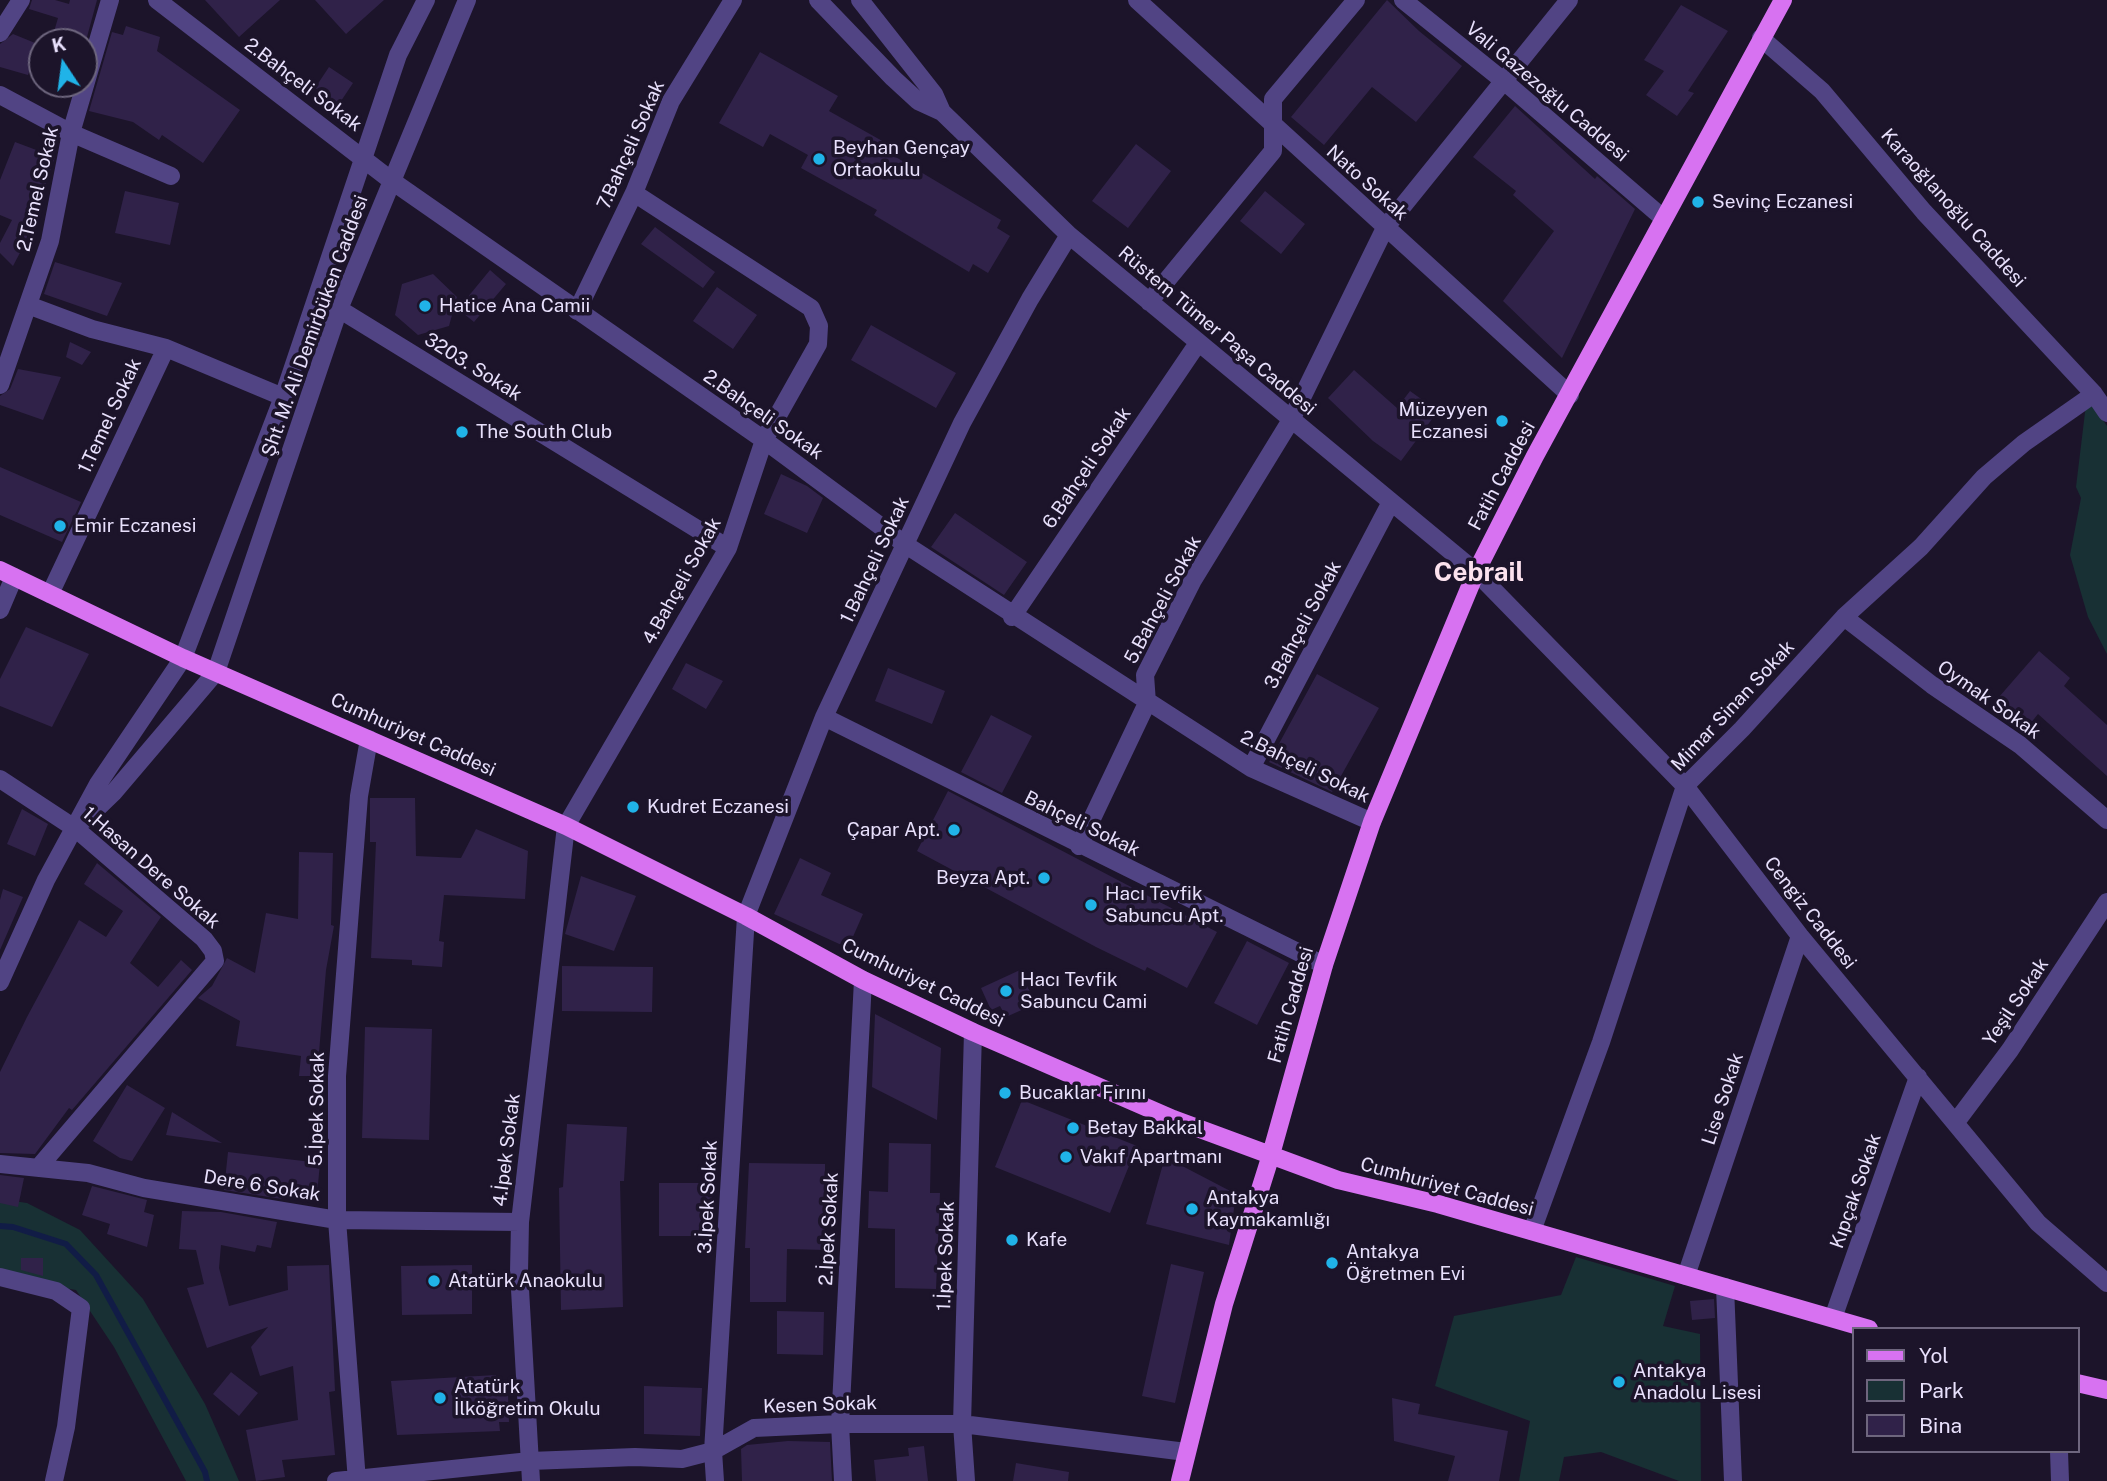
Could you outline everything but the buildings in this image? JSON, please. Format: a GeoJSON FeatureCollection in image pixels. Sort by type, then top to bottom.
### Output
{"type":"FeatureCollection","features":[{"type":"Feature","properties":{"kind":"main road","name":"Fatih Caddesi"},"geometry":{"type":"LineString","coordinates":[[1181,1481],[1224,1304],[1270,1158],[1324,965],[1371,822],[1476,572],[1641,265],[1663,218],[1783,0]]}},
{"type":"Feature","properties":{"kind":"main road","name":"Cumhuriyet Caddesi"},"geometry":{"type":"LineString","coordinates":[[7,573],[216,672],[566,826],[746,916],[863,980],[973,1032],[1172,1119],[1270,1158],[1338,1180],[1438,1204],[1862,1327]]}},
{"type":"Feature","properties":{"kind":"main road"},"geometry":{"type":"LineString","coordinates":[[2079,1383],[2107,1390]]}},
{"type":"Feature","properties":{"kind":"street"},"geometry":{"type":"LineString","coordinates":[[0,33],[21,0]]}},
{"type":"Feature","properties":{"kind":"street","name":"2.Temel Sokak"},"geometry":{"type":"LineString","coordinates":[[0,385],[50,241],[71,133],[110,0]]}},
{"type":"Feature","properties":{"kind":"street","name":"2.Bahçeli Sokak"},"geometry":{"type":"LineString","coordinates":[[157,0],[365,158],[391,181],[764,440],[906,545],[1012,617],[1251,768],[1371,822]]}},
{"type":"Feature","properties":{"kind":"street","name":"Şht. M. Ali Demirbüken Caddesi"},"geometry":{"type":"LineString","coordinates":[[76,829],[98,784],[183,657],[283,397],[398,55],[426,0]]}},
{"type":"Feature","properties":{"kind":"street","name":"Şht. M. Ali Demirbüken Caddesi"},"geometry":{"type":"LineString","coordinates":[[216,672],[339,309],[467,0]]}},
{"type":"Feature","properties":{"kind":"street","name":"7.Bahçeli Sokak"},"geometry":{"type":"LineString","coordinates":[[577,312],[634,193],[671,102],[733,0]]}},
{"type":"Feature","properties":{"kind":"street","name":"Rüstem Tümer Paşa Caddesi"},"geometry":{"type":"LineString","coordinates":[[818,0],[893,78],[918,101],[942,112],[1069,235],[1476,572]]}},
{"type":"Feature","properties":{"kind":"street","name":"Rüstem Tümer Paşa Caddesi"},"geometry":{"type":"LineString","coordinates":[[860,0],[934,94],[942,112]]}},
{"type":"Feature","properties":{"kind":"street","name":"Nato Sokak"},"geometry":{"type":"LineString","coordinates":[[1137,0],[1570,395]]}},
{"type":"Feature","properties":{"kind":"street"},"geometry":{"type":"LineString","coordinates":[[1149,302],[1273,152],[1273,99],[1356,0]]}},
{"type":"Feature","properties":{"kind":"street","name":"Vali Gazezoğlu Caddesi"},"geometry":{"type":"LineString","coordinates":[[1403,0],[1505,82],[1663,218]]}},
{"type":"Feature","properties":{"kind":"street","name":"5.Bahçeli Sokak"},"geometry":{"type":"LineString","coordinates":[[1079,846],[1147,703],[1145,674],[1193,580],[1292,420],[1385,228],[1569,0]]}},
{"type":"Feature","properties":{"kind":"street","name":"Karaoğlanoğlu Caddesi"},"geometry":{"type":"LineString","coordinates":[[1761,38],[1822,92],[1924,212],[2094,394],[2107,413]]}},
{"type":"Feature","properties":{"kind":"street"},"geometry":{"type":"LineString","coordinates":[[0,95],[71,133],[171,176]]}},
{"type":"Feature","properties":{"kind":"street","name":"4.Bahçeli Sokak"},"geometry":{"type":"LineString","coordinates":[[566,826],[728,548],[764,440],[818,344],[819,326],[811,308],[634,193]]}},
{"type":"Feature","properties":{"kind":"street","name":"1.Bahçeli Sokak"},"geometry":{"type":"LineString","coordinates":[[746,916],[824,717],[962,423],[1030,299],[1069,235]]}},
{"type":"Feature","properties":{"kind":"street","name":"1.Temel Sokak"},"geometry":{"type":"LineString","coordinates":[[29,305],[92,329],[166,348],[50,594]]}},
{"type":"Feature","properties":{"kind":"street","name":"3203. Sokak"},"geometry":{"type":"LineString","coordinates":[[339,309],[728,548]]}},
{"type":"Feature","properties":{"kind":"street","name":"6.Bahçeli Sokak"},"geometry":{"type":"LineString","coordinates":[[1012,617],[1198,343]]}},
{"type":"Feature","properties":{"kind":"street"},"geometry":{"type":"LineString","coordinates":[[166,348],[283,397]]}},
{"type":"Feature","properties":{"kind":"street","name":"Mimar Sinan Sokak"},"geometry":{"type":"LineString","coordinates":[[1532,1231],[1601,1042],[1685,786],[1742,729],[1844,617],[1921,547],[1984,477],[2024,443],[2094,394]]}},
{"type":"Feature","properties":{"kind":"street","name":"3.Bahçeli Sokak"},"geometry":{"type":"LineString","coordinates":[[1251,768],[1391,502]]}},
{"type":"Feature","properties":{"kind":"street","name":"Cengiz Caddesi"},"geometry":{"type":"LineString","coordinates":[[1476,572],[1685,786],[1800,936],[2038,1223],[2107,1283]]}},
{"type":"Feature","properties":{"kind":"street"},"geometry":{"type":"LineString","coordinates":[[0,610],[7,573]]}},
{"type":"Feature","properties":{"kind":"street","name":"Oymak Sokak"},"geometry":{"type":"LineString","coordinates":[[1844,617],[1932,685],[2020,745],[2107,820]]}},
{"type":"Feature","properties":{"kind":"street"},"geometry":{"type":"LineString","coordinates":[[0,982],[46,880],[76,829],[114,792],[216,672]]}},
{"type":"Feature","properties":{"kind":"street","name":"Bahçeli Sokak"},"geometry":{"type":"LineString","coordinates":[[824,717],[1079,846],[1324,965]]}},
{"type":"Feature","properties":{"kind":"street","name":"5.İpek Sokak"},"geometry":{"type":"LineString","coordinates":[[357,1479],[337,1220],[337,1076],[359,796],[369,739]]}},
{"type":"Feature","properties":{"kind":"street","name":"1.Hasan Dere Sokak"},"geometry":{"type":"LineString","coordinates":[[0,779],[76,829],[204,939],[213,951],[215,961],[38,1168]]}},
{"type":"Feature","properties":{"kind":"street","name":"4.İpek Sokak"},"geometry":{"type":"LineString","coordinates":[[531,1481],[519,1272],[520,1222],[566,826]]}},
{"type":"Feature","properties":{"kind":"street","name":"Yeşil Sokak"},"geometry":{"type":"LineString","coordinates":[[1956,1122],[2010,1050],[2107,902]]}},
{"type":"Feature","properties":{"kind":"street","name":"3.İpek Sokak"},"geometry":{"type":"LineString","coordinates":[[715,1481],[713,1451],[746,916]]}},
{"type":"Feature","properties":{"kind":"street","name":"Lise Sokak"},"geometry":{"type":"LineString","coordinates":[[1686,1276],[1800,936]]}},
{"type":"Feature","properties":{"kind":"street","name":"2.İpek Sokak"},"geometry":{"type":"LineString","coordinates":[[843,1481],[840,1424],[863,980]]}},
{"type":"Feature","properties":{"kind":"street","name":"1.İpek Sokak"},"geometry":{"type":"LineString","coordinates":[[966,1481],[962,1424],[973,1032]]}},
{"type":"Feature","properties":{"kind":"street","name":"Kıpçak Sokak"},"geometry":{"type":"LineString","coordinates":[[1833,1318],[1918,1077]]}},
{"type":"Feature","properties":{"kind":"street","name":"Dere 6 Sokak"},"geometry":{"type":"LineString","coordinates":[[0,1164],[88,1173],[144,1188],[337,1220],[520,1222]]}},
{"type":"Feature","properties":{"kind":"street"},"geometry":{"type":"LineString","coordinates":[[0,1278],[57,1291],[81,1308],[66,1427],[54,1481]]}},
{"type":"Feature","properties":{"kind":"street"},"geometry":{"type":"LineString","coordinates":[[1725,1287],[1733,1481]]}},
{"type":"Feature","properties":{"kind":"street","name":"Kesen Sokak"},"geometry":{"type":"LineString","coordinates":[[336,1481],[530,1461],[635,1457],[682,1459],[713,1451],[754,1428],[840,1424],[962,1424],[1186,1452]]}},
{"type":"Feature","properties":{"kind":"street"},"geometry":{"type":"LineString","coordinates":[[2059,1453],[2060,1481]]}},
{"type":"Feature","properties":{"kind":"green space"},"geometry":{"type":"Polygon","coordinates":[[[2087,396],[2107,426],[2107,654],[2088,617],[2070,555],[2081,498],[2076,487],[2087,396]]]}},
{"type":"Feature","properties":{"kind":"green space"},"geometry":{"type":"Polygon","coordinates":[[[0,1199],[27,1203],[80,1230],[143,1299],[205,1404],[239,1481],[186,1481],[114,1347],[76,1290],[0,1277],[0,1199]]]}},
{"type":"Feature","properties":{"kind":"green space"},"geometry":{"type":"Polygon","coordinates":[[[1576,1257],[1675,1286],[1663,1326],[1700,1334],[1701,1481],[1679,1481],[1601,1452],[1564,1457],[1559,1481],[1519,1481],[1530,1421],[1435,1386],[1454,1316],[1561,1295],[1576,1257]]]}},
{"type":"Feature","properties":{"kind":"waterway"},"geometry":{"type":"LineString","coordinates":[[0,1226],[13,1227],[66,1244],[96,1275],[205,1472],[207,1481]]}},
{"type":"Feature","properties":{"kind":"place","name":"Beyhan Gençay Ortaokulu"},"geometry":{"type":"Point","coordinates":[819,159]}},
{"type":"Feature","properties":{"kind":"place","name":"Sevinç Eczanesi"},"geometry":{"type":"Point","coordinates":[1698,202]}},
{"type":"Feature","properties":{"kind":"place","name":"Hatice Ana Camii"},"geometry":{"type":"Point","coordinates":[425,306]}},
{"type":"Feature","properties":{"kind":"place","name":"Müzeyyen Eczanesi"},"geometry":{"type":"Point","coordinates":[1502,421]}},
{"type":"Feature","properties":{"kind":"place","name":"The South Club"},"geometry":{"type":"Point","coordinates":[462,432]}},
{"type":"Feature","properties":{"kind":"place","name":"Emir Eczanesi"},"geometry":{"type":"Point","coordinates":[60,526]}},
{"type":"Feature","properties":{"kind":"place","name":"Kudret Eczanesi"},"geometry":{"type":"Point","coordinates":[633,807]}},
{"type":"Feature","properties":{"kind":"place","name":"Çapar Apt."},"geometry":{"type":"Point","coordinates":[954,830]}},
{"type":"Feature","properties":{"kind":"place","name":"Beyza Apt."},"geometry":{"type":"Point","coordinates":[1044,878]}},
{"type":"Feature","properties":{"kind":"place","name":"Hacı Tevfik Sabuncu Apt."},"geometry":{"type":"Point","coordinates":[1091,905]}},
{"type":"Feature","properties":{"kind":"place","name":"Hacı Tevfik Sabuncu Cami"},"geometry":{"type":"Point","coordinates":[1006,991]}},
{"type":"Feature","properties":{"kind":"place","name":"Bucaklar Fırını"},"geometry":{"type":"Point","coordinates":[1005,1093]}},
{"type":"Feature","properties":{"kind":"place","name":"Betay Bakkal"},"geometry":{"type":"Point","coordinates":[1073,1128]}},
{"type":"Feature","properties":{"kind":"place","name":"Vakıf Apartmanı"},"geometry":{"type":"Point","coordinates":[1066,1157]}},
{"type":"Feature","properties":{"kind":"place","name":"Antakya Kaymakamlığı"},"geometry":{"type":"Point","coordinates":[1192,1209]}},
{"type":"Feature","properties":{"kind":"place","name":"Kafe"},"geometry":{"type":"Point","coordinates":[1012,1240]}},
{"type":"Feature","properties":{"kind":"place","name":"Antakya Öğretmen Evi"},"geometry":{"type":"Point","coordinates":[1332,1263]}},
{"type":"Feature","properties":{"kind":"place","name":"Atatürk Anaokulu"},"geometry":{"type":"Point","coordinates":[434,1281]}},
{"type":"Feature","properties":{"kind":"place","name":"Antakya Anadolu Lisesi"},"geometry":{"type":"Point","coordinates":[1619,1382]}},
{"type":"Feature","properties":{"kind":"place","name":"Atatürk İlköğretim Okulu"},"geometry":{"type":"Point","coordinates":[440,1398]}},
{"type":"Feature","properties":{"kind":"district","name":"Cebrail"},"geometry":{"type":"Point","coordinates":[1479,573]}}]}
